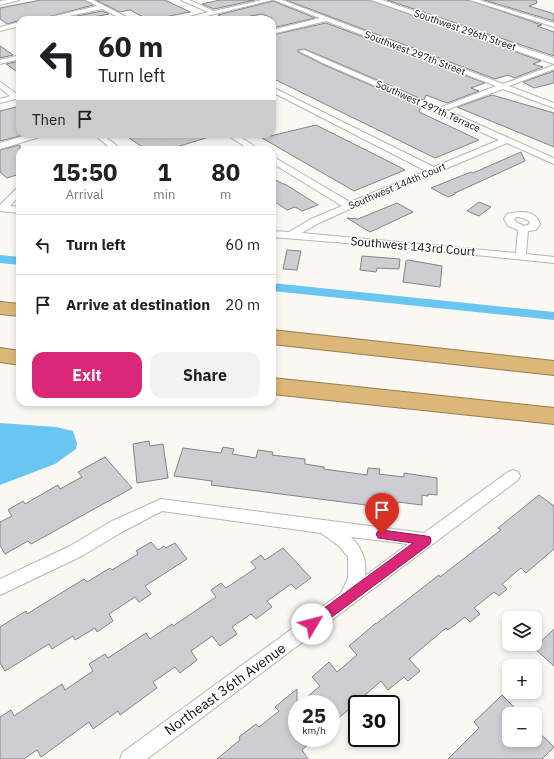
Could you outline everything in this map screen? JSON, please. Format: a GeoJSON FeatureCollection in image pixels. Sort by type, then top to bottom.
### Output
{"type":"FeatureCollection","features":[{"type":"Feature","properties":{"kind":"highway"},"geometry":{"type":"LineString","coordinates":[[0,308],[16,310]]}},
{"type":"Feature","properties":{"kind":"highway"},"geometry":{"type":"LineString","coordinates":[[276,337],[554,368]]}},
{"type":"Feature","properties":{"kind":"highway"},"geometry":{"type":"LineString","coordinates":[[0,356],[16,358]]}},
{"type":"Feature","properties":{"kind":"highway"},"geometry":{"type":"LineString","coordinates":[[276,386],[554,416]]}},
{"type":"Feature","properties":{"kind":"street"},"geometry":{"type":"LineString","coordinates":[[0,3],[16,0]]}},
{"type":"Feature","properties":{"kind":"street"},"geometry":{"type":"LineString","coordinates":[[89,0],[121,16]]}},
{"type":"Feature","properties":{"kind":"street"},"geometry":{"type":"LineString","coordinates":[[184,0],[214,13]]}},
{"type":"Feature","properties":{"kind":"street"},"geometry":{"type":"LineString","coordinates":[[200,16],[269,0]]}},
{"type":"Feature","properties":{"kind":"street","name":"Southwest 297th Street"},"geometry":{"type":"LineString","coordinates":[[276,0],[554,106]]}},
{"type":"Feature","properties":{"kind":"street","name":"Southwest 296th Street"},"geometry":{"type":"LineString","coordinates":[[375,0],[554,60]]}},
{"type":"Feature","properties":{"kind":"street"},"geometry":{"type":"LineString","coordinates":[[473,0],[554,25]]}},
{"type":"Feature","properties":{"kind":"street"},"geometry":{"type":"LineString","coordinates":[[61,16],[103,7]]}},
{"type":"Feature","properties":{"kind":"street"},"geometry":{"type":"LineString","coordinates":[[276,31],[325,19]]}},
{"type":"Feature","properties":{"kind":"street"},"geometry":{"type":"LineString","coordinates":[[0,29],[16,25]]}},
{"type":"Feature","properties":{"kind":"street","name":"Southwest 297th Terrace"},"geometry":{"type":"LineString","coordinates":[[302,51],[554,161]]}},
{"type":"Feature","properties":{"kind":"street"},"geometry":{"type":"LineString","coordinates":[[0,62],[16,59]]}},
{"type":"Feature","properties":{"kind":"street"},"geometry":{"type":"LineString","coordinates":[[437,110],[554,67]]}},
{"type":"Feature","properties":{"kind":"street"},"geometry":{"type":"LineString","coordinates":[[0,84],[16,95]]}},
{"type":"Feature","properties":{"kind":"street"},"geometry":{"type":"LineString","coordinates":[[276,91],[434,171]]}},
{"type":"Feature","properties":{"kind":"street"},"geometry":{"type":"LineString","coordinates":[[0,101],[16,97]]}},
{"type":"Feature","properties":{"kind":"street"},"geometry":{"type":"LineString","coordinates":[[0,146],[27,138]]}},
{"type":"Feature","properties":{"kind":"street"},"geometry":{"type":"LineString","coordinates":[[102,138],[113,146]]}},
{"type":"Feature","properties":{"kind":"street"},"geometry":{"type":"LineString","coordinates":[[236,138],[250,146]]}},
{"type":"Feature","properties":{"kind":"street","name":"Southwest 144th Court"},"geometry":{"type":"LineString","coordinates":[[290,236],[315,221],[507,140]]}},
{"type":"Feature","properties":{"kind":"street"},"geometry":{"type":"LineString","coordinates":[[276,161],[349,206]]}},
{"type":"Feature","properties":{"kind":"street"},"geometry":{"type":"LineString","coordinates":[[1,208],[16,194]]}},
{"type":"Feature","properties":{"kind":"street"},"geometry":{"type":"LineString","coordinates":[[1,208],[16,210]]}},
{"type":"Feature","properties":{"kind":"street"},"geometry":{"type":"LineString","coordinates":[[522,257],[523,229]]}},
{"type":"Feature","properties":{"kind":"street","name":"Southwest 143rd Court"},"geometry":{"type":"LineString","coordinates":[[276,234],[407,245],[554,260]]}},
{"type":"Feature","properties":{"kind":"street","name":"Northeast 36th Avenue"},"geometry":{"type":"LineString","coordinates":[[130,759],[513,476]]}},
{"type":"Feature","properties":{"kind":"street"},"geometry":{"type":"LineString","coordinates":[[0,587],[76,551],[116,527],[161,505],[426,540]]}},
{"type":"Feature","properties":{"kind":"street"},"geometry":{"type":"LineString","coordinates":[[324,527],[347,542],[357,556],[355,586],[347,598]]}},
{"type":"Feature","properties":{"kind":"water"},"geometry":{"type":"Polygon","coordinates":[[[0,423],[56,427],[73,431],[77,443],[76,449],[55,464],[0,485],[0,423]]]}},
{"type":"Feature","properties":{"kind":"building"},"geometry":{"type":"Polygon","coordinates":[[[41,0],[85,0],[93,5],[52,16],[16,16],[16,21],[7,24],[0,19],[0,8],[41,0]]]}},
{"type":"Feature","properties":{"kind":"building"},"geometry":{"type":"Polygon","coordinates":[[[96,0],[165,0],[190,12],[170,16],[141,16],[130,10],[120,12],[96,0]]]}},
{"type":"Feature","properties":{"kind":"building"},"geometry":{"type":"Polygon","coordinates":[[[220,0],[255,0],[214,9],[202,4],[220,0]]]}},
{"type":"Feature","properties":{"kind":"building"},"geometry":{"type":"Polygon","coordinates":[[[286,0],[370,0],[541,61],[533,64],[543,67],[514,78],[508,75],[495,79],[286,0]]]}},
{"type":"Feature","properties":{"kind":"building"},"geometry":{"type":"Polygon","coordinates":[[[387,0],[469,0],[542,25],[537,26],[554,32],[554,56],[387,0]]]}},
{"type":"Feature","properties":{"kind":"building"},"geometry":{"type":"Polygon","coordinates":[[[484,0],[536,0],[537,3],[529,6],[554,14],[554,21],[484,0]]]}},
{"type":"Feature","properties":{"kind":"building"},"geometry":{"type":"Polygon","coordinates":[[[273,1],[315,18],[276,27],[276,16],[267,16],[262,14],[251,16],[218,15],[273,1]]]}},
{"type":"Feature","properties":{"kind":"building"},"geometry":{"type":"Polygon","coordinates":[[[102,11],[109,14],[99,16],[77,16],[102,11]]]}},
{"type":"Feature","properties":{"kind":"building"},"geometry":{"type":"Polygon","coordinates":[[[326,23],[485,83],[471,88],[479,91],[447,103],[426,95],[424,100],[305,49],[298,50],[298,52],[322,64],[421,107],[419,112],[479,140],[435,158],[276,80],[276,34],[326,23]]]}},
{"type":"Feature","properties":{"kind":"building"},"geometry":{"type":"Polygon","coordinates":[[[0,46],[13,55],[0,58],[0,46]]]}},
{"type":"Feature","properties":{"kind":"building"},"geometry":{"type":"Polygon","coordinates":[[[16,62],[16,71],[6,64],[16,62]]]}},
{"type":"Feature","properties":{"kind":"building"},"geometry":{"type":"Polygon","coordinates":[[[554,71],[554,83],[534,88],[523,82],[554,71]]]}},
{"type":"Feature","properties":{"kind":"building"},"geometry":{"type":"Polygon","coordinates":[[[492,95],[554,113],[554,147],[457,107],[492,95]]]}},
{"type":"Feature","properties":{"kind":"building"},"geometry":{"type":"Polygon","coordinates":[[[16,107],[16,137],[0,141],[0,111],[16,107]]]}},
{"type":"Feature","properties":{"kind":"building"},"geometry":{"type":"Polygon","coordinates":[[[316,125],[405,170],[354,191],[262,138],[276,138],[276,135],[316,125]]]}},
{"type":"Feature","properties":{"kind":"building"},"geometry":{"type":"Polygon","coordinates":[[[129,138],[206,138],[180,146],[141,146],[129,138]]]}},
{"type":"Feature","properties":{"kind":"building"},"geometry":{"type":"Polygon","coordinates":[[[16,146],[16,175],[7,178],[0,172],[0,150],[16,146]]]}},
{"type":"Feature","properties":{"kind":"building"},"geometry":{"type":"Polygon","coordinates":[[[521,152],[525,161],[448,197],[431,188],[471,172],[473,173],[521,152]]]}},
{"type":"Feature","properties":{"kind":"building"},"geometry":{"type":"Polygon","coordinates":[[[276,180],[285,184],[318,205],[302,211],[295,207],[287,210],[276,203],[276,180]]]}},
{"type":"Feature","properties":{"kind":"building"},"geometry":{"type":"Polygon","coordinates":[[[479,202],[491,207],[479,216],[467,211],[479,202]]]}},
{"type":"Feature","properties":{"kind":"building"},"geometry":{"type":"Polygon","coordinates":[[[397,203],[413,212],[370,232],[347,218],[358,219],[397,203]]]}},
{"type":"Feature","properties":{"kind":"building"},"geometry":{"type":"Polygon","coordinates":[[[287,250],[301,251],[297,270],[283,269],[287,250]]]}},
{"type":"Feature","properties":{"kind":"building"},"geometry":{"type":"Polygon","coordinates":[[[362,256],[400,259],[399,269],[377,268],[376,272],[360,270],[362,256]]]}},
{"type":"Feature","properties":{"kind":"building"},"geometry":{"type":"Polygon","coordinates":[[[408,260],[442,266],[440,287],[403,282],[406,261],[408,260]]]}},
{"type":"Feature","properties":{"kind":"building"},"geometry":{"type":"Polygon","coordinates":[[[149,441],[150,446],[163,444],[168,478],[137,483],[133,444],[149,441]]]}},
{"type":"Feature","properties":{"kind":"building"},"geometry":{"type":"Polygon","coordinates":[[[223,447],[234,449],[232,454],[256,458],[258,450],[273,452],[272,455],[305,459],[305,464],[324,467],[324,469],[367,475],[368,468],[380,469],[379,474],[404,477],[404,473],[437,478],[437,495],[422,495],[422,505],[398,502],[397,509],[211,485],[212,481],[174,476],[183,448],[221,453],[223,447]]]}},
{"type":"Feature","properties":{"kind":"building"},"geometry":{"type":"Polygon","coordinates":[[[105,457],[132,488],[31,544],[28,541],[5,554],[0,545],[0,522],[12,516],[8,510],[23,501],[25,504],[58,485],[60,489],[82,477],[78,472],[105,457]]]}},
{"type":"Feature","properties":{"kind":"building"},"geometry":{"type":"Polygon","coordinates":[[[539,495],[554,506],[554,549],[526,573],[521,568],[502,584],[507,589],[499,596],[494,592],[474,608],[480,614],[470,622],[465,617],[448,630],[446,628],[409,659],[420,671],[408,681],[404,677],[388,690],[381,681],[365,695],[348,695],[348,710],[340,717],[340,695],[310,695],[320,686],[312,677],[329,662],[337,672],[357,655],[349,646],[376,623],[439,575],[440,577],[501,530],[498,528],[539,495]]]}},
{"type":"Feature","properties":{"kind":"building"},"geometry":{"type":"Polygon","coordinates":[[[151,542],[158,550],[164,546],[166,548],[175,543],[187,559],[145,586],[151,594],[139,602],[135,597],[109,614],[113,621],[97,632],[95,628],[75,640],[73,636],[52,649],[49,644],[5,671],[0,663],[0,627],[26,611],[27,614],[84,579],[87,582],[110,568],[112,570],[138,554],[136,551],[151,542]]]}},
{"type":"Feature","properties":{"kind":"building"},"geometry":{"type":"Polygon","coordinates":[[[283,548],[311,578],[296,589],[291,584],[267,601],[272,607],[256,619],[251,614],[232,627],[237,634],[220,646],[212,636],[191,651],[197,660],[180,673],[175,667],[153,682],[157,688],[120,715],[118,711],[93,729],[89,722],[41,757],[37,750],[24,759],[0,759],[0,717],[11,710],[14,716],[62,684],[65,690],[93,671],[89,664],[105,654],[108,658],[146,633],[150,639],[172,624],[173,626],[216,597],[211,590],[221,583],[226,588],[256,568],[251,562],[261,555],[265,560],[283,548]]]}},
{"type":"Feature","properties":{"kind":"building"},"geometry":{"type":"Polygon","coordinates":[[[554,629],[554,666],[537,651],[542,651],[542,640],[554,629]]]}},
{"type":"Feature","properties":{"kind":"building"},"geometry":{"type":"Polygon","coordinates":[[[297,689],[297,695],[290,695],[297,689]]]}},
{"type":"Feature","properties":{"kind":"building"},"geometry":{"type":"Polygon","coordinates":[[[502,695],[502,699],[506,699],[514,707],[502,707],[502,747],[542,747],[542,736],[554,747],[542,759],[448,759],[479,728],[474,722],[502,695]]]}},
{"type":"Feature","properties":{"kind":"building"},"geometry":{"type":"Polygon","coordinates":[[[288,696],[288,747],[306,747],[302,750],[308,759],[217,759],[240,740],[239,737],[256,724],[259,727],[279,711],[275,707],[288,696]]]}},
{"type":"Feature","properties":{"kind":"waterway"},"geometry":{"type":"LineString","coordinates":[[0,259],[16,261]]}},
{"type":"Feature","properties":{"kind":"waterway"},"geometry":{"type":"LineString","coordinates":[[276,287],[554,316]]}},
{"type":"Feature","properties":{"kind":"route"},"geometry":{"type":"LineString","coordinates":[[312,624],[426,540],[382,534]]}}]}
